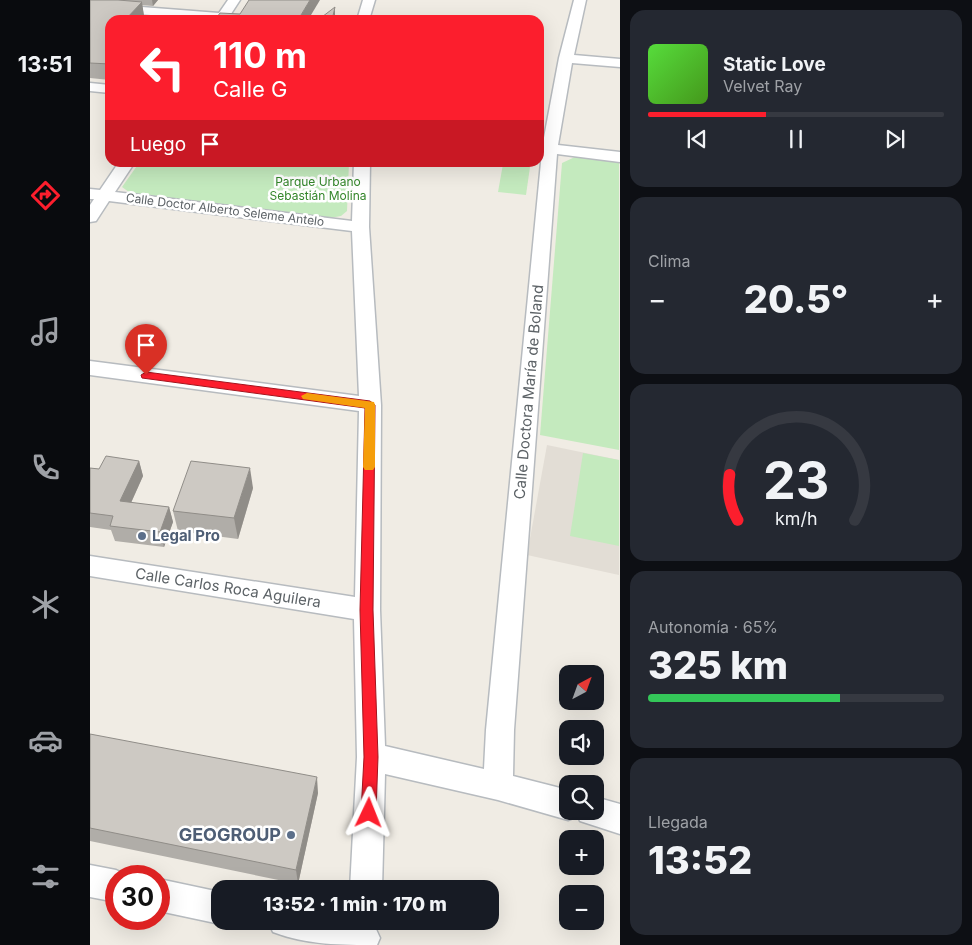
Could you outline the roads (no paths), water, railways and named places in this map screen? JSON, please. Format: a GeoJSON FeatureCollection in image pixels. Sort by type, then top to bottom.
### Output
{"type":"FeatureCollection","features":[{"type":"Feature","properties":{"kind":"street"},"geometry":{"type":"LineString","coordinates":[[224,15],[234,0]]}},
{"type":"Feature","properties":{"kind":"street"},"geometry":{"type":"LineString","coordinates":[[364,15],[369,0]]}},
{"type":"Feature","properties":{"kind":"street","name":"Calle Doctora María de Boland"},"geometry":{"type":"LineString","coordinates":[[544,147],[580,0]]}},
{"type":"Feature","properties":{"kind":"street"},"geometry":{"type":"LineString","coordinates":[[90,8],[182,15]]}},
{"type":"Feature","properties":{"kind":"street"},"geometry":{"type":"LineString","coordinates":[[566,58],[620,63]]}},
{"type":"Feature","properties":{"kind":"street"},"geometry":{"type":"LineString","coordinates":[[90,88],[105,89]]}},
{"type":"Feature","properties":{"kind":"street"},"geometry":{"type":"LineString","coordinates":[[544,147],[620,157]]}},
{"type":"Feature","properties":{"kind":"street"},"geometry":{"type":"LineString","coordinates":[[90,217],[98,195],[123,167]]}},
{"type":"Feature","properties":{"kind":"street"},"geometry":{"type":"LineString","coordinates":[[362,167],[360,227],[370,405],[367,610],[371,757],[366,880]]}},
{"type":"Feature","properties":{"kind":"street","name":"Calle Doctora María de Boland"},"geometry":{"type":"LineString","coordinates":[[498,786],[501,720],[542,167]]}},
{"type":"Feature","properties":{"kind":"street","name":"Calle Doctor Alberto Seleme Antelo"},"geometry":{"type":"LineString","coordinates":[[98,195],[360,227]]}},
{"type":"Feature","properties":{"kind":"street"},"geometry":{"type":"LineString","coordinates":[[90,368],[370,405]]}},
{"type":"Feature","properties":{"kind":"street","name":"Calle Carlos Roca Aguilera"},"geometry":{"type":"LineString","coordinates":[[90,566],[367,610]]}},
{"type":"Feature","properties":{"kind":"street"},"geometry":{"type":"LineString","coordinates":[[371,757],[498,786],[559,803]]}},
{"type":"Feature","properties":{"kind":"street"},"geometry":{"type":"LineString","coordinates":[[604,815],[620,819]]}},
{"type":"Feature","properties":{"kind":"street"},"geometry":{"type":"LineString","coordinates":[[90,881],[105,884]]}},
{"type":"Feature","properties":{"kind":"street"},"geometry":{"type":"LineString","coordinates":[[170,897],[211,906]]}},
{"type":"Feature","properties":{"kind":"street"},"geometry":{"type":"LineString","coordinates":[[335,930],[364,935]]}},
{"type":"Feature","properties":{"kind":"place","name":"Legal Pro"},"geometry":{"type":"Point","coordinates":[142,536]}},
{"type":"Feature","properties":{"kind":"place","name":"GEOGROUP"},"geometry":{"type":"Point","coordinates":[291,835]}},
{"type":"Feature","properties":{"kind":"park label","name":"Parque Urbano Sebastián Molina"},"geometry":{"type":"Point","coordinates":[318,189]}}]}
